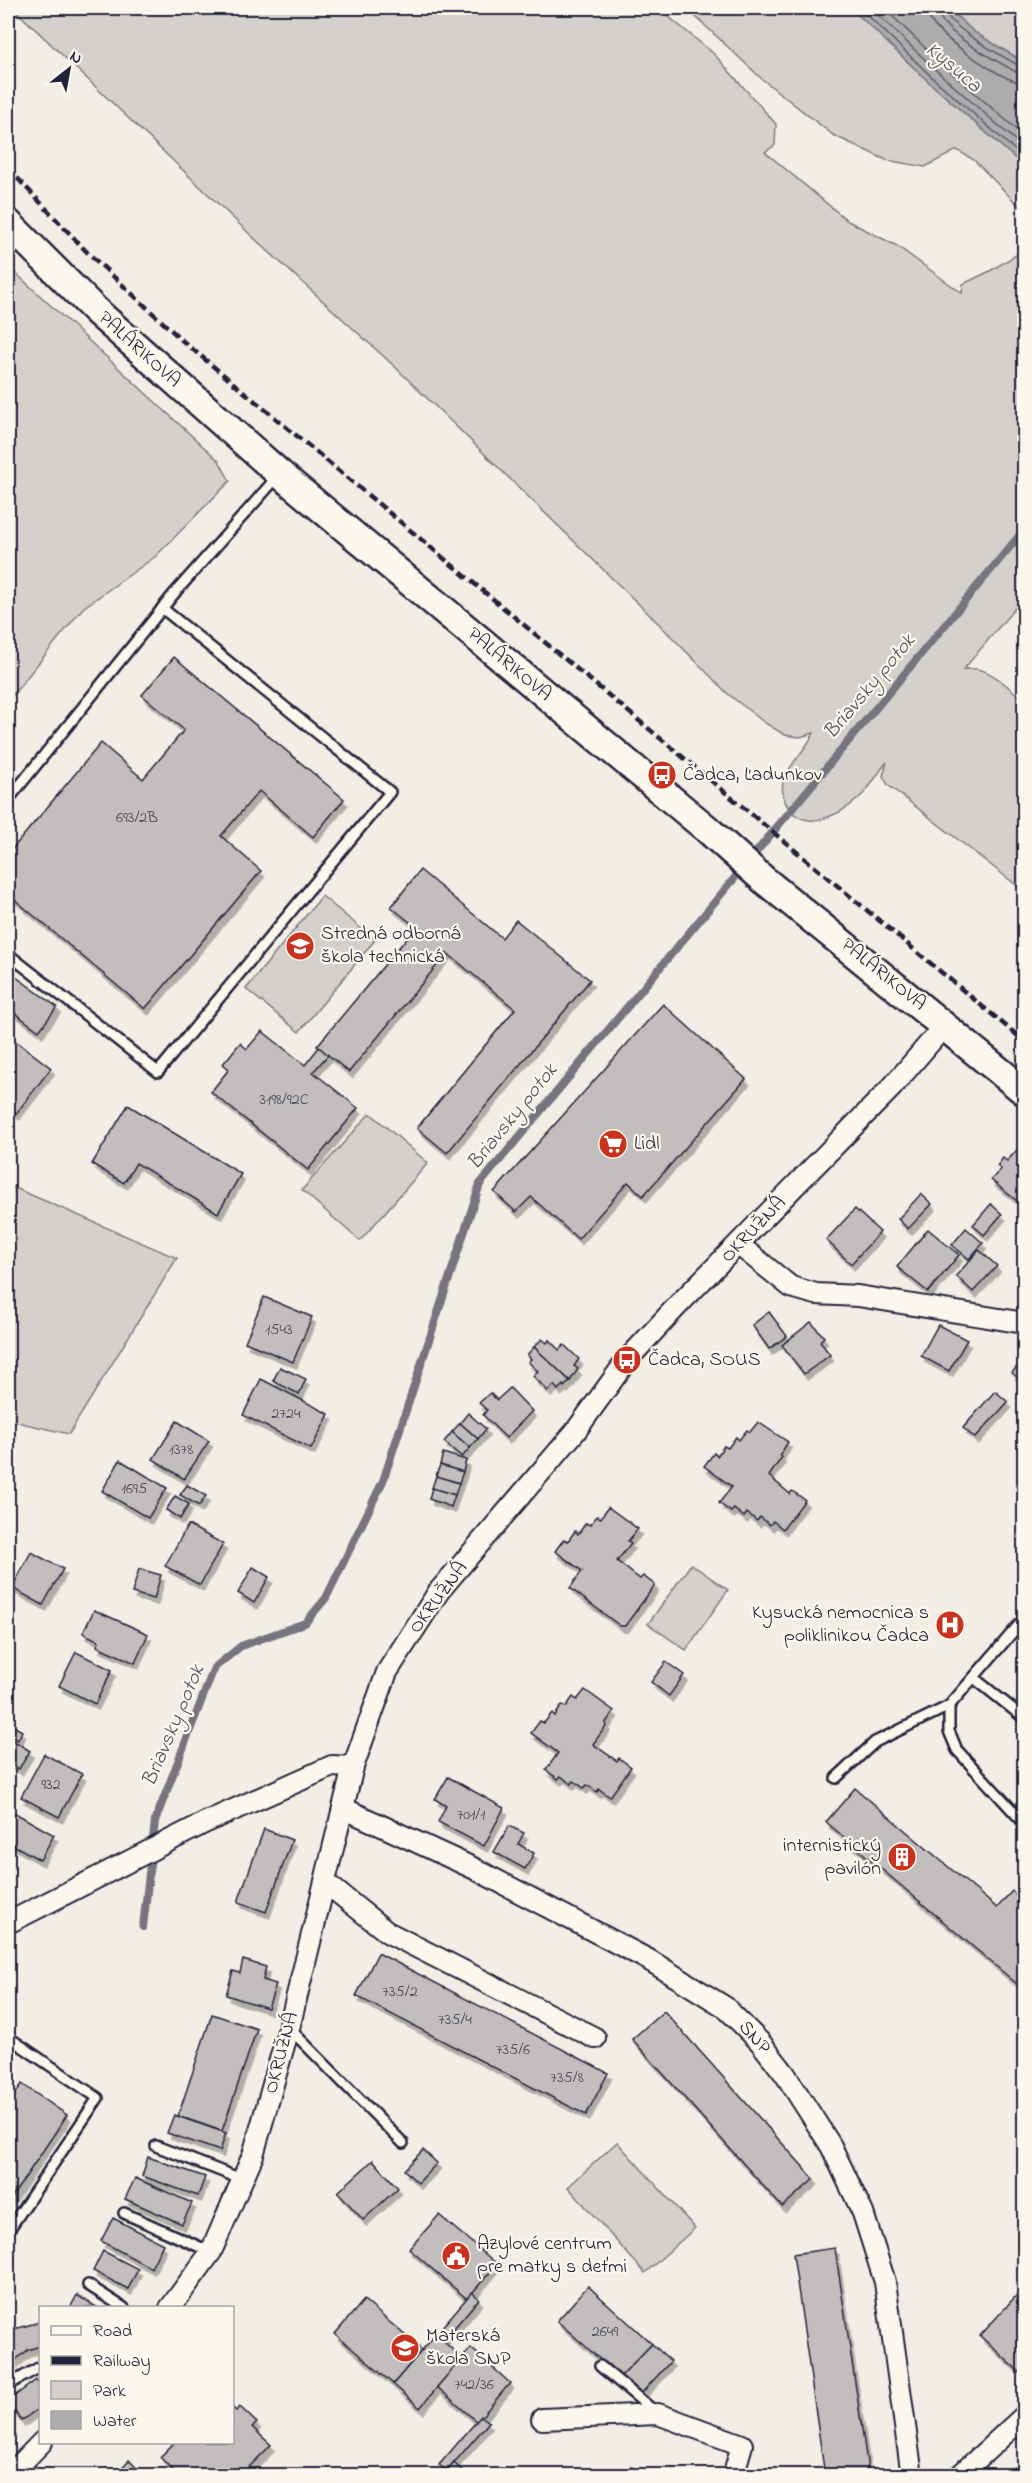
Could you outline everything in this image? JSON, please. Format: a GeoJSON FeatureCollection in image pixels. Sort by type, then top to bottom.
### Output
{"type":"FeatureCollection","features":[{"type":"Feature","properties":{"kind":"main road","name":"PALÁRIKOVA"},"geometry":{"type":"LineString","coordinates":[[8,224],[96,311],[280,474],[700,823],[764,880],[1024,1091]]}},
{"type":"Feature","properties":{"kind":"street","name":"OKRUŽNÁ"},"geometry":{"type":"LineString","coordinates":[[171,2306],[210,2252],[244,2180],[289,2028],[353,1767],[387,1672],[439,1591],[575,1432],[627,1360],[892,1087],[945,1025]]}},
{"type":"Feature","properties":{"kind":"street"},"geometry":{"type":"LineString","coordinates":[[739,1245],[791,1287],[799,1290],[816,1294],[858,1296],[1024,1323]]}},
{"type":"Feature","properties":{"kind":"street"},"geometry":{"type":"LineString","coordinates":[[8,1923],[204,1823],[332,1766],[353,1767]]}},
{"type":"Feature","properties":{"kind":"street","name":"SNP"},"geometry":{"type":"LineString","coordinates":[[343,1808],[473,1868],[649,1960],[725,2007],[760,2043],[785,2074],[831,2146],[862,2213],[885,2282],[912,2475]]}},
{"type":"Feature","properties":{"kind":"street"},"geometry":{"type":"LineString","coordinates":[[326,1883],[387,1932],[595,2038]]}},
{"type":"Feature","properties":{"kind":"street"},"geometry":{"type":"LineString","coordinates":[[542,2419],[658,2414],[742,2445],[733,2475]]}},
{"type":"Feature","properties":{"kind":"street"},"geometry":{"type":"LineString","coordinates":[[959,2475],[1024,2416]]}},
{"type":"Feature","properties":{"kind":"street"},"geometry":{"type":"LineString","coordinates":[[23,2471],[41,2444]]}},
{"type":"Feature","properties":{"kind":"lane"},"geometry":{"type":"LineString","coordinates":[[8,800],[162,608],[280,474]]}},
{"type":"Feature","properties":{"kind":"lane"},"geometry":{"type":"LineString","coordinates":[[8,954],[158,1072],[390,792],[162,608]]}},
{"type":"Feature","properties":{"kind":"lane"},"geometry":{"type":"LineString","coordinates":[[837,1778],[875,1742],[949,1706],[1024,1619]]}},
{"type":"Feature","properties":{"kind":"lane"},"geometry":{"type":"LineString","coordinates":[[974,1678],[1024,1718]]}},
{"type":"Feature","properties":{"kind":"lane"},"geometry":{"type":"LineString","coordinates":[[949,1706],[949,1731],[957,1750],[1024,1823]]}},
{"type":"Feature","properties":{"kind":"lane"},"geometry":{"type":"LineString","coordinates":[[289,2028],[403,2143]]}},
{"type":"Feature","properties":{"kind":"lane"},"geometry":{"type":"LineString","coordinates":[[8,2037],[98,2098],[8,2231]]}},
{"type":"Feature","properties":{"kind":"lane"},"geometry":{"type":"LineString","coordinates":[[156,2146],[244,2180]]}},
{"type":"Feature","properties":{"kind":"lane"},"geometry":{"type":"LineString","coordinates":[[124,2213],[210,2252]]}},
{"type":"Feature","properties":{"kind":"lane"},"geometry":{"type":"LineString","coordinates":[[88,2286],[122,2306]]}},
{"type":"Feature","properties":{"kind":"lane"},"geometry":{"type":"LineString","coordinates":[[600,2366],[658,2414]]}},
{"type":"Feature","properties":{"kind":"lane"},"geometry":{"type":"LineString","coordinates":[[8,2385],[39,2368]]}},
{"type":"Feature","properties":{"kind":"green space"},"geometry":{"type":"Polygon","coordinates":[[[13,8],[658,8],[714,54],[776,124],[775,145],[765,152],[848,221],[897,246],[962,293],[963,284],[1024,250],[1024,597],[963,670],[972,669],[988,673],[1024,700],[1024,891],[888,785],[883,776],[887,762],[865,792],[840,812],[818,820],[798,817],[786,803],[782,787],[791,767],[814,733],[800,737],[785,735],[765,723],[728,694],[393,365],[256,240],[13,8]]]}},
{"type":"Feature","properties":{"kind":"green space"},"geometry":{"type":"Polygon","coordinates":[[[689,8],[851,8],[930,83],[1024,166],[1024,211],[974,160],[957,150],[925,167],[886,160],[833,135],[762,79],[689,8]]]}},
{"type":"Feature","properties":{"kind":"green space"},"geometry":{"type":"Polygon","coordinates":[[[948,8],[1024,8],[1024,62],[974,32],[948,8]]]}},
{"type":"Feature","properties":{"kind":"green space"},"geometry":{"type":"Polygon","coordinates":[[[8,266],[219,461],[230,481],[156,556],[83,608],[8,701],[8,266]]]}},
{"type":"Feature","properties":{"kind":"green space"},"geometry":{"type":"Polygon","coordinates":[[[322,896],[375,940],[299,1032],[246,989],[322,896]]]}},
{"type":"Feature","properties":{"kind":"green space"},"geometry":{"type":"Polygon","coordinates":[[[370,1113],[428,1163],[360,1241],[302,1190],[370,1113]]]}},
{"type":"Feature","properties":{"kind":"green space"},"geometry":{"type":"Polygon","coordinates":[[[8,1185],[177,1258],[69,1434],[8,1420],[8,1185]]]}},
{"type":"Feature","properties":{"kind":"green space"},"geometry":{"type":"Polygon","coordinates":[[[691,1564],[728,1590],[686,1650],[648,1624],[691,1564]]]}},
{"type":"Feature","properties":{"kind":"green space"},"geometry":{"type":"Polygon","coordinates":[[[617,2142],[695,2228],[645,2273],[568,2187],[617,2142]]]}},
{"type":"Feature","properties":{"kind":"water","name":"Kysuca"},"geometry":{"type":"Polygon","coordinates":[[[851,8],[948,8],[974,32],[1024,62],[1024,166],[930,83],[851,8]]]}},
{"type":"Feature","properties":{"kind":"building"},"geometry":{"type":"Polygon","coordinates":[[[174,657],[344,799],[313,837],[259,791],[221,836],[261,871],[145,1009],[8,894],[8,854],[101,743],[143,779],[184,730],[142,695],[174,657]]]}},
{"type":"Feature","properties":{"kind":"building"},"geometry":{"type":"Polygon","coordinates":[[[420,870],[502,938],[516,920],[590,980],[447,1153],[417,1128],[515,1009],[447,953],[349,1072],[317,1046],[416,927],[391,907],[420,870]]]}},
{"type":"Feature","properties":{"kind":"building"},"geometry":{"type":"Polygon","coordinates":[[[8,971],[57,1007],[39,1031],[8,1008],[8,971]]]}},
{"type":"Feature","properties":{"kind":"building","name":"Lidl"},"geometry":{"type":"Polygon","coordinates":[[[663,1004],[746,1079],[643,1196],[628,1182],[578,1239],[531,1197],[516,1212],[494,1192],[663,1004]]]}},
{"type":"Feature","properties":{"kind":"building"},"geometry":{"type":"Polygon","coordinates":[[[262,1031],[305,1065],[319,1047],[328,1055],[313,1072],[358,1108],[308,1170],[211,1092],[229,1069],[223,1064],[240,1043],[247,1049],[262,1031]]]}},
{"type":"Feature","properties":{"kind":"building"},"geometry":{"type":"Polygon","coordinates":[[[8,1035],[51,1068],[16,1114],[8,1107],[8,1035]]]}},
{"type":"Feature","properties":{"kind":"building"},"geometry":{"type":"Polygon","coordinates":[[[128,1105],[241,1174],[218,1213],[136,1163],[124,1183],[92,1164],[128,1105]]]}},
{"type":"Feature","properties":{"kind":"building"},"geometry":{"type":"Polygon","coordinates":[[[1017,1150],[1024,1156],[1024,1192],[1017,1201],[991,1180],[1001,1169],[997,1166],[1003,1158],[1007,1161],[1017,1150]]]}},
{"type":"Feature","properties":{"kind":"building"},"geometry":{"type":"Polygon","coordinates":[[[921,1194],[932,1204],[908,1229],[898,1219],[921,1194]]]}},
{"type":"Feature","properties":{"kind":"building"},"geometry":{"type":"Polygon","coordinates":[[[991,1204],[1002,1214],[984,1235],[973,1225],[991,1204]]]}},
{"type":"Feature","properties":{"kind":"building"},"geometry":{"type":"Polygon","coordinates":[[[855,1209],[880,1232],[851,1264],[826,1240],[855,1209]]]}},
{"type":"Feature","properties":{"kind":"building"},"geometry":{"type":"Polygon","coordinates":[[[966,1228],[983,1243],[969,1259],[952,1245],[966,1228]]]}},
{"type":"Feature","properties":{"kind":"building"},"geometry":{"type":"Polygon","coordinates":[[[928,1229],[959,1255],[928,1292],[897,1267],[928,1229]]]}},
{"type":"Feature","properties":{"kind":"building"},"geometry":{"type":"Polygon","coordinates":[[[979,1250],[997,1266],[973,1292],[956,1276],[979,1250]]]}},
{"type":"Feature","properties":{"kind":"building"},"geometry":{"type":"Polygon","coordinates":[[[264,1297],[312,1317],[293,1362],[245,1342],[264,1297]]]}},
{"type":"Feature","properties":{"kind":"building"},"geometry":{"type":"Polygon","coordinates":[[[769,1312],[787,1336],[769,1349],[752,1325],[769,1312]]]}},
{"type":"Feature","properties":{"kind":"building"},"geometry":{"type":"Polygon","coordinates":[[[811,1322],[824,1337],[820,1341],[830,1355],[804,1374],[782,1345],[811,1322]]]}},
{"type":"Feature","properties":{"kind":"building"},"geometry":{"type":"Polygon","coordinates":[[[938,1325],[967,1340],[949,1371],[921,1356],[938,1325]]]}},
{"type":"Feature","properties":{"kind":"building"},"geometry":{"type":"Polygon","coordinates":[[[542,1339],[547,1343],[549,1340],[559,1350],[564,1345],[579,1359],[574,1366],[578,1369],[570,1381],[534,1347],[542,1339]]]}},
{"type":"Feature","properties":{"kind":"building"},"geometry":{"type":"Polygon","coordinates":[[[534,1347],[570,1381],[564,1387],[563,1385],[558,1390],[554,1385],[548,1391],[533,1376],[538,1371],[528,1362],[531,1359],[527,1355],[534,1347]]]}},
{"type":"Feature","properties":{"kind":"building"},"geometry":{"type":"Polygon","coordinates":[[[1024,1358],[1024,1383],[1012,1373],[1024,1358]]]}},
{"type":"Feature","properties":{"kind":"building"},"geometry":{"type":"Polygon","coordinates":[[[280,1367],[306,1379],[299,1394],[273,1381],[280,1367]]]}},
{"type":"Feature","properties":{"kind":"building"},"geometry":{"type":"Polygon","coordinates":[[[261,1379],[329,1414],[311,1449],[243,1415],[261,1379]]]}},
{"type":"Feature","properties":{"kind":"building"},"geometry":{"type":"Polygon","coordinates":[[[510,1388],[532,1411],[506,1438],[483,1415],[487,1410],[479,1403],[490,1393],[497,1400],[510,1388]]]}},
{"type":"Feature","properties":{"kind":"building"},"geometry":{"type":"Polygon","coordinates":[[[995,1391],[1008,1402],[975,1438],[963,1428],[995,1391]]]}},
{"type":"Feature","properties":{"kind":"building"},"geometry":{"type":"Polygon","coordinates":[[[468,1413],[486,1429],[478,1439],[460,1423],[468,1413]]]}},
{"type":"Feature","properties":{"kind":"building"},"geometry":{"type":"Polygon","coordinates":[[[177,1421],[209,1441],[184,1479],[153,1459],[177,1421]]]}},
{"type":"Feature","properties":{"kind":"building"},"geometry":{"type":"Polygon","coordinates":[[[758,1422],[788,1442],[780,1455],[782,1457],[769,1476],[790,1494],[792,1491],[805,1500],[783,1529],[773,1521],[770,1525],[760,1517],[757,1521],[747,1513],[744,1517],[734,1509],[731,1512],[719,1503],[732,1487],[704,1466],[714,1453],[717,1456],[724,1446],[728,1448],[736,1437],[739,1440],[758,1422]]]}},
{"type":"Feature","properties":{"kind":"building"},"geometry":{"type":"Polygon","coordinates":[[[460,1423],[478,1439],[470,1448],[452,1432],[460,1423]]]}},
{"type":"Feature","properties":{"kind":"building"},"geometry":{"type":"Polygon","coordinates":[[[452,1432],[470,1448],[462,1457],[444,1442],[452,1432]]]}},
{"type":"Feature","properties":{"kind":"building"},"geometry":{"type":"Polygon","coordinates":[[[443,1453],[466,1460],[463,1472],[440,1465],[443,1453]]]}},
{"type":"Feature","properties":{"kind":"building"},"geometry":{"type":"Polygon","coordinates":[[[120,1460],[167,1488],[148,1518],[102,1491],[120,1460]]]}},
{"type":"Feature","properties":{"kind":"building"},"geometry":{"type":"Polygon","coordinates":[[[440,1465],[463,1472],[459,1483],[436,1476],[440,1465]]]}},
{"type":"Feature","properties":{"kind":"building"},"geometry":{"type":"Polygon","coordinates":[[[436,1476],[459,1483],[455,1495],[432,1488],[436,1476]]]}},
{"type":"Feature","properties":{"kind":"building"},"geometry":{"type":"Polygon","coordinates":[[[187,1485],[206,1496],[199,1506],[180,1495],[187,1485]]]}},
{"type":"Feature","properties":{"kind":"building"},"geometry":{"type":"Polygon","coordinates":[[[432,1488],[455,1495],[451,1507],[429,1499],[432,1488]]]}},
{"type":"Feature","properties":{"kind":"building"},"geometry":{"type":"Polygon","coordinates":[[[175,1496],[189,1504],[180,1519],[166,1510],[175,1496]]]}},
{"type":"Feature","properties":{"kind":"building"},"geometry":{"type":"Polygon","coordinates":[[[608,1507],[638,1529],[628,1541],[631,1543],[617,1561],[640,1579],[643,1576],[655,1585],[625,1626],[620,1626],[570,1588],[582,1571],[555,1551],[564,1539],[568,1541],[575,1531],[578,1534],[586,1523],[590,1525],[597,1516],[601,1518],[608,1507]]]}},
{"type":"Feature","properties":{"kind":"building"},"geometry":{"type":"Polygon","coordinates":[[[188,1525],[223,1544],[200,1585],[165,1566],[188,1525]]]}},
{"type":"Feature","properties":{"kind":"building"},"geometry":{"type":"Polygon","coordinates":[[[31,1552],[63,1569],[43,1605],[12,1588],[31,1552]]]}},
{"type":"Feature","properties":{"kind":"building"},"geometry":{"type":"Polygon","coordinates":[[[253,1567],[269,1577],[254,1603],[238,1593],[253,1567]]]}},
{"type":"Feature","properties":{"kind":"building"},"geometry":{"type":"Polygon","coordinates":[[[139,1569],[161,1575],[154,1599],[132,1593],[139,1569]]]}},
{"type":"Feature","properties":{"kind":"building"},"geometry":{"type":"Polygon","coordinates":[[[94,1610],[148,1634],[135,1663],[97,1646],[99,1641],[83,1633],[94,1610]]]}},
{"type":"Feature","properties":{"kind":"building"},"geometry":{"type":"Polygon","coordinates":[[[76,1652],[112,1670],[95,1704],[59,1686],[76,1652]]]}},
{"type":"Feature","properties":{"kind":"building"},"geometry":{"type":"Polygon","coordinates":[[[666,1662],[684,1675],[669,1696],[651,1682],[666,1662]]]}},
{"type":"Feature","properties":{"kind":"building"},"geometry":{"type":"Polygon","coordinates":[[[585,1690],[614,1711],[593,1744],[617,1761],[619,1758],[631,1767],[610,1797],[599,1789],[597,1792],[587,1785],[584,1788],[574,1781],[571,1784],[561,1776],[558,1779],[546,1770],[558,1753],[531,1733],[540,1721],[544,1723],[552,1713],[555,1716],[562,1705],[566,1707],[573,1697],[577,1700],[585,1690]]]}},
{"type":"Feature","properties":{"kind":"building"},"geometry":{"type":"Polygon","coordinates":[[[8,1723],[22,1731],[18,1740],[8,1734],[8,1723]]]}},
{"type":"Feature","properties":{"kind":"building"},"geometry":{"type":"Polygon","coordinates":[[[8,1737],[30,1751],[19,1769],[8,1762],[8,1737]]]}},
{"type":"Feature","properties":{"kind":"building"},"geometry":{"type":"Polygon","coordinates":[[[44,1754],[82,1774],[59,1817],[21,1797],[44,1754]]]}},
{"type":"Feature","properties":{"kind":"building"},"geometry":{"type":"Polygon","coordinates":[[[448,1777],[504,1808],[484,1846],[438,1822],[446,1806],[435,1799],[448,1777]]]}},
{"type":"Feature","properties":{"kind":"building","name":"internistický pavilón"},"geometry":{"type":"Polygon","coordinates":[[[855,1788],[997,1908],[1012,1891],[1024,1902],[1024,1990],[826,1822],[855,1788]]]}},
{"type":"Feature","properties":{"kind":"building"},"geometry":{"type":"Polygon","coordinates":[[[8,1809],[54,1835],[40,1860],[8,1842],[8,1809]]]}},
{"type":"Feature","properties":{"kind":"building"},"geometry":{"type":"Polygon","coordinates":[[[509,1826],[524,1833],[518,1844],[534,1853],[525,1869],[494,1852],[509,1826]]]}},
{"type":"Feature","properties":{"kind":"building"},"geometry":{"type":"Polygon","coordinates":[[[264,1829],[292,1840],[266,1912],[238,1902],[264,1829]]]}},
{"type":"Feature","properties":{"kind":"building"},"geometry":{"type":"Polygon","coordinates":[[[378,1953],[608,2073],[586,2115],[356,1996],[378,1953]]]}},
{"type":"Feature","properties":{"kind":"building"},"geometry":{"type":"Polygon","coordinates":[[[243,1960],[266,1967],[263,1980],[276,1984],[268,2008],[226,1995],[233,1971],[240,1973],[243,1960]]]}},
{"type":"Feature","properties":{"kind":"building"},"geometry":{"type":"Polygon","coordinates":[[[664,2011],[814,2179],[782,2207],[632,2039],[664,2011]]]}},
{"type":"Feature","properties":{"kind":"building"},"geometry":{"type":"Polygon","coordinates":[[[212,2014],[257,2029],[222,2131],[178,2116],[212,2014]]]}},
{"type":"Feature","properties":{"kind":"building"},"geometry":{"type":"Polygon","coordinates":[[[22,2084],[67,2115],[8,2203],[8,2105],[22,2084]]]}},
{"type":"Feature","properties":{"kind":"building"},"geometry":{"type":"Polygon","coordinates":[[[174,2115],[226,2133],[220,2151],[167,2133],[174,2115]]]}},
{"type":"Feature","properties":{"kind":"building"},"geometry":{"type":"Polygon","coordinates":[[[423,2150],[437,2163],[418,2183],[404,2170],[423,2150]]]}},
{"type":"Feature","properties":{"kind":"building"},"geometry":{"type":"Polygon","coordinates":[[[148,2157],[205,2177],[198,2196],[142,2176],[148,2157]]]}},
{"type":"Feature","properties":{"kind":"building"},"geometry":{"type":"Polygon","coordinates":[[[373,2160],[398,2188],[363,2220],[338,2192],[373,2160]]]}},
{"type":"Feature","properties":{"kind":"building"},"geometry":{"type":"Polygon","coordinates":[[[135,2178],[192,2203],[182,2224],[125,2199],[135,2178]]]}},
{"type":"Feature","properties":{"kind":"building"},"geometry":{"type":"Polygon","coordinates":[[[439,2215],[497,2264],[467,2299],[409,2249],[439,2215]]]}},
{"type":"Feature","properties":{"kind":"building"},"geometry":{"type":"Polygon","coordinates":[[[113,2218],[163,2244],[151,2268],[101,2241],[113,2218]]]}},
{"type":"Feature","properties":{"kind":"building"},"geometry":{"type":"Polygon","coordinates":[[[835,2248],[869,2476],[825,2476],[793,2254],[835,2248]]]}},
{"type":"Feature","properties":{"kind":"building"},"geometry":{"type":"Polygon","coordinates":[[[103,2251],[138,2269],[128,2289],[93,2271],[103,2251]]]}},
{"type":"Feature","properties":{"kind":"building"},"geometry":{"type":"Polygon","coordinates":[[[588,2286],[652,2344],[620,2377],[557,2321],[588,2286]]]}},
{"type":"Feature","properties":{"kind":"building"},"geometry":{"type":"Polygon","coordinates":[[[1024,2289],[1024,2376],[980,2336],[1024,2289]]]}},
{"type":"Feature","properties":{"kind":"building"},"geometry":{"type":"Polygon","coordinates":[[[472,2292],[479,2299],[443,2341],[462,2358],[420,2408],[393,2384],[472,2292]]]}},
{"type":"Feature","properties":{"kind":"building"},"geometry":{"type":"Polygon","coordinates":[[[77,2295],[95,2306],[71,2306],[77,2295]]]}},
{"type":"Feature","properties":{"kind":"building"},"geometry":{"type":"Polygon","coordinates":[[[364,2300],[422,2350],[393,2384],[335,2334],[364,2300]]]}},
{"type":"Feature","properties":{"kind":"building"},"geometry":{"type":"Polygon","coordinates":[[[39,2322],[39,2346],[28,2350],[8,2366],[8,2335],[14,2329],[39,2322]]]}},
{"type":"Feature","properties":{"kind":"building"},"geometry":{"type":"Polygon","coordinates":[[[652,2344],[671,2361],[640,2395],[620,2377],[652,2344]]]}},
{"type":"Feature","properties":{"kind":"building"},"geometry":{"type":"Polygon","coordinates":[[[471,2348],[510,2383],[477,2422],[437,2387],[471,2348]]]}},
{"type":"Feature","properties":{"kind":"building"},"geometry":{"type":"Polygon","coordinates":[[[36,2380],[39,2384],[39,2408],[21,2421],[8,2401],[36,2380]]]}},
{"type":"Feature","properties":{"kind":"building"},"geometry":{"type":"Polygon","coordinates":[[[240,2407],[257,2423],[252,2427],[271,2445],[240,2476],[178,2476],[160,2457],[173,2444],[234,2444],[234,2409],[236,2411],[240,2407]]]}},
{"type":"Feature","properties":{"kind":"building"},"geometry":{"type":"Polygon","coordinates":[[[481,2416],[489,2422],[447,2471],[439,2465],[481,2416]]]}},
{"type":"Feature","properties":{"kind":"building"},"geometry":{"type":"Polygon","coordinates":[[[1024,2457],[1024,2476],[1007,2476],[1024,2457]]]}},
{"type":"Feature","properties":{"kind":"building"},"geometry":{"type":"Polygon","coordinates":[[[129,2460],[144,2476],[114,2476],[129,2460]]]}},
{"type":"Feature","properties":{"kind":"building"},"geometry":{"type":"Polygon","coordinates":[[[454,2463],[468,2476],[443,2476],[454,2463]]]}},
{"type":"Feature","properties":{"kind":"building"},"geometry":{"type":"Polygon","coordinates":[[[631,2467],[656,2476],[628,2476],[631,2467]]]}},
{"type":"Feature","properties":{"kind":"waterway","name":"Briavsky potok"},"geometry":{"type":"LineString","coordinates":[[143,1927],[155,1821],[214,1668],[241,1646],[305,1623],[326,1598],[383,1481],[480,1184],[1024,530]]}},
{"type":"Feature","properties":{"kind":"railway"},"geometry":{"type":"LineString","coordinates":[[8,168],[87,252],[184,342],[1024,1041]]}},
{"type":"Feature","properties":{"kind":"place","name":"Čadca, Ľadunkov"},"geometry":{"type":"Point","coordinates":[662,775]}},
{"type":"Feature","properties":{"kind":"place","name":"Stredná odborná škola technická"},"geometry":{"type":"Point","coordinates":[300,946]}},
{"type":"Feature","properties":{"kind":"place","name":"Lidl"},"geometry":{"type":"Point","coordinates":[613,1144]}},
{"type":"Feature","properties":{"kind":"place","name":"Čadca, SOUS"},"geometry":{"type":"Point","coordinates":[627,1360]}},
{"type":"Feature","properties":{"kind":"place","name":"Kysucká nemocnica s poliklinikou Čadca"},"geometry":{"type":"Point","coordinates":[950,1625]}},
{"type":"Feature","properties":{"kind":"place","name":"internistický pavilón"},"geometry":{"type":"Point","coordinates":[902,1857]}},
{"type":"Feature","properties":{"kind":"place","name":"Azylové centrum pre matky s deťmi"},"geometry":{"type":"Point","coordinates":[456,2256]}},
{"type":"Feature","properties":{"kind":"place","name":"Materská škola SNP"},"geometry":{"type":"Point","coordinates":[405,2348]}}]}
